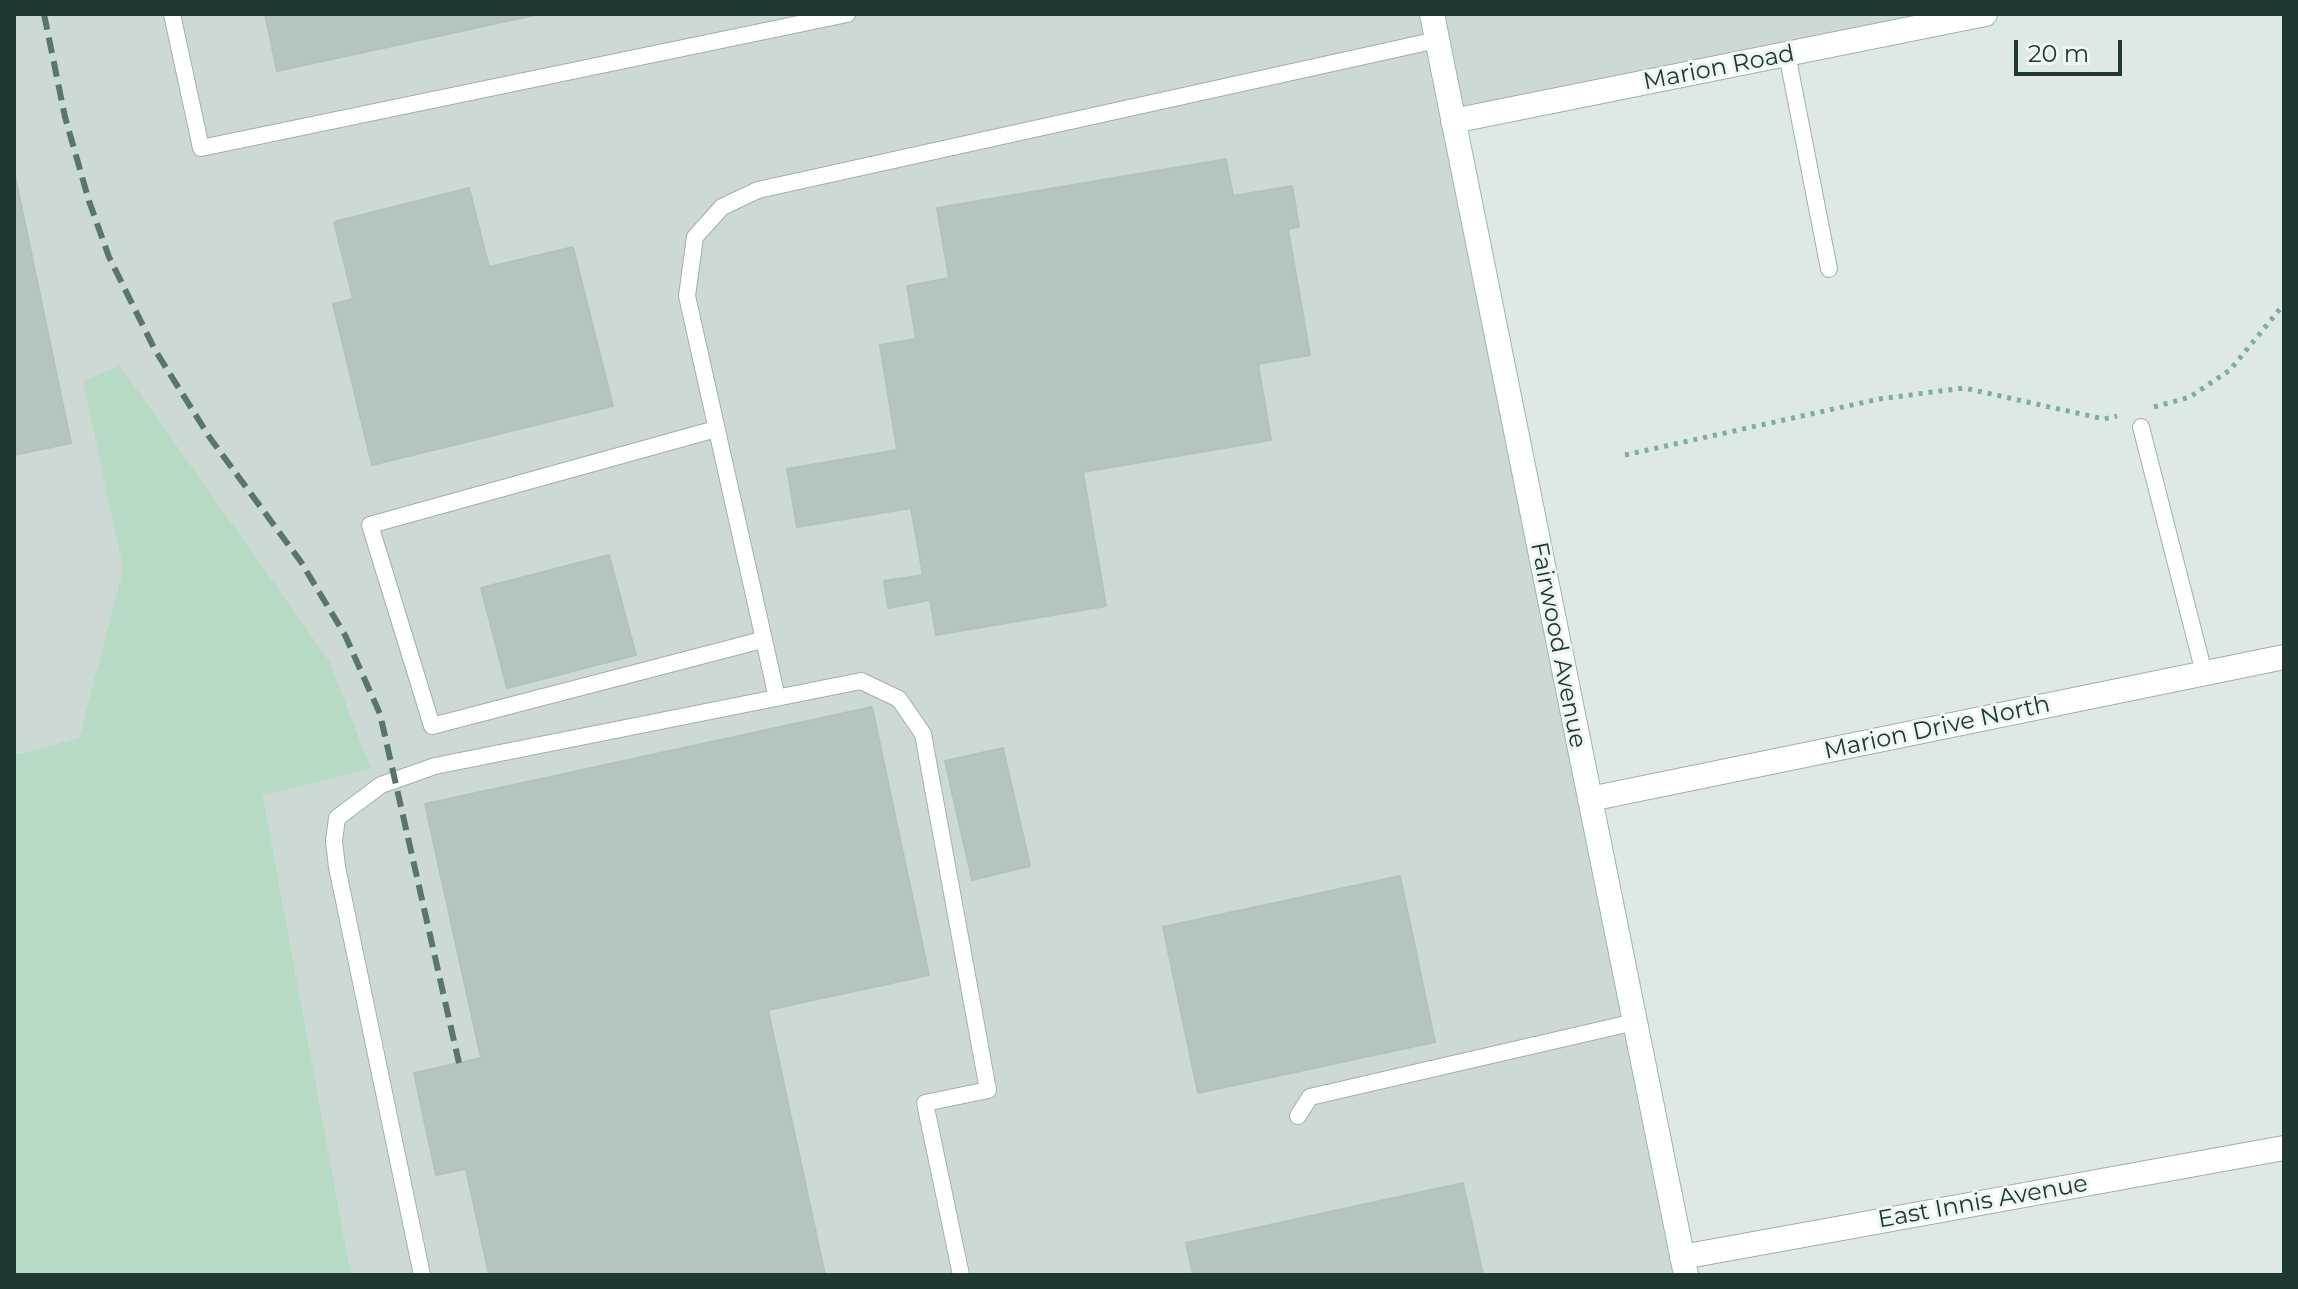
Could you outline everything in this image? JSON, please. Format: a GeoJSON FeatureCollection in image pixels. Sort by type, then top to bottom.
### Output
{"type":"FeatureCollection","features":[{"type":"Feature","properties":{"kind":"street","name":"Fairwood Avenue"},"geometry":{"type":"LineString","coordinates":[[1432,14],[1684,1266]]}},
{"type":"Feature","properties":{"kind":"street","name":"Marion Road"},"geometry":{"type":"LineString","coordinates":[[1453,121],[1985,14]]}},
{"type":"Feature","properties":{"kind":"street","name":"Marion Drive North"},"geometry":{"type":"LineString","coordinates":[[1590,799],[2284,657]]}},
{"type":"Feature","properties":{"kind":"street","name":"East Innis Avenue"},"geometry":{"type":"LineString","coordinates":[[1684,1266],[2284,1148]]}},
{"type":"Feature","properties":{"kind":"lane"},"geometry":{"type":"LineString","coordinates":[[172,14],[201,148],[847,14]]}},
{"type":"Feature","properties":{"kind":"lane"},"geometry":{"type":"LineString","coordinates":[[777,698],[687,296],[695,237],[722,207],[758,190],[1437,40]]}},
{"type":"Feature","properties":{"kind":"lane"},"geometry":{"type":"LineString","coordinates":[[1787,54],[1829,269]]}},
{"type":"Feature","properties":{"kind":"lane"},"geometry":{"type":"LineString","coordinates":[[2141,427],[2204,673]]}},
{"type":"Feature","properties":{"kind":"lane"},"geometry":{"type":"LineString","coordinates":[[716,429],[370,525],[432,726],[762,640]]}},
{"type":"Feature","properties":{"kind":"lane"},"geometry":{"type":"LineString","coordinates":[[422,1275],[337,867],[334,841],[337,818],[381,785],[435,766],[861,681],[899,699],[923,734],[988,1090],[925,1103],[961,1275]]}},
{"type":"Feature","properties":{"kind":"lane"},"geometry":{"type":"LineString","coordinates":[[1298,1116],[1310,1097],[1635,1022]]}},
{"type":"Feature","properties":{"kind":"path"},"geometry":{"type":"LineString","coordinates":[[2151,408],[2190,397],[2230,370],[2284,304]]}},
{"type":"Feature","properties":{"kind":"path"},"geometry":{"type":"LineString","coordinates":[[1625,455],[1879,399],[1964,388],[2104,419],[2126,414]]}},
{"type":"Feature","properties":{"kind":"shaded area"},"geometry":{"type":"Polygon","coordinates":[[[14,14],[1982,14],[1461,119],[1690,1275],[351,1275],[263,796],[371,769],[84,381],[123,569],[79,738],[14,755],[14,14]]]}},
{"type":"Feature","properties":{"kind":"green space"},"geometry":{"type":"Polygon","coordinates":[[[120,366],[329,661],[371,769],[263,796],[351,1275],[14,1275],[14,755],[79,738],[123,569],[83,381],[120,366]]]}},
{"type":"Feature","properties":{"kind":"building"},"geometry":{"type":"Polygon","coordinates":[[[265,14],[540,14],[277,71],[265,14]]]}},
{"type":"Feature","properties":{"kind":"building"},"geometry":{"type":"Polygon","coordinates":[[[1226,159],[1233,196],[1292,186],[1299,227],[1288,229],[1310,355],[1258,364],[1271,440],[1083,472],[1106,606],[936,635],[930,600],[888,608],[884,581],[923,575],[911,508],[797,527],[787,469],[897,450],[880,345],[916,339],[907,286],[949,278],[937,208],[1226,159]]]}},
{"type":"Feature","properties":{"kind":"building"},"geometry":{"type":"Polygon","coordinates":[[[14,171],[71,443],[14,455],[14,171]]]}},
{"type":"Feature","properties":{"kind":"building"},"geometry":{"type":"Polygon","coordinates":[[[469,188],[489,267],[573,247],[613,406],[372,465],[333,304],[353,299],[334,222],[469,188]]]}},
{"type":"Feature","properties":{"kind":"building"},"geometry":{"type":"Polygon","coordinates":[[[609,555],[636,655],[507,688],[481,588],[609,555]]]}},
{"type":"Feature","properties":{"kind":"building"},"geometry":{"type":"Polygon","coordinates":[[[872,707],[929,975],[768,1010],[825,1275],[489,1275],[466,1169],[436,1175],[414,1073],[481,1058],[425,804],[872,707]]]}},
{"type":"Feature","properties":{"kind":"building"},"geometry":{"type":"Polygon","coordinates":[[[1003,748],[1030,866],[972,880],[945,761],[1003,748]]]}},
{"type":"Feature","properties":{"kind":"building"},"geometry":{"type":"Polygon","coordinates":[[[1400,876],[1435,1042],[1198,1093],[1163,927],[1400,876]]]}},
{"type":"Feature","properties":{"kind":"building"},"geometry":{"type":"Polygon","coordinates":[[[1463,1183],[1483,1275],[1193,1275],[1186,1243],[1463,1183]]]}},
{"type":"Feature","properties":{"kind":"railway"},"geometry":{"type":"LineString","coordinates":[[44,14],[65,117],[109,257],[155,350],[210,438],[301,562],[345,635],[380,714],[459,1063]]}}]}
